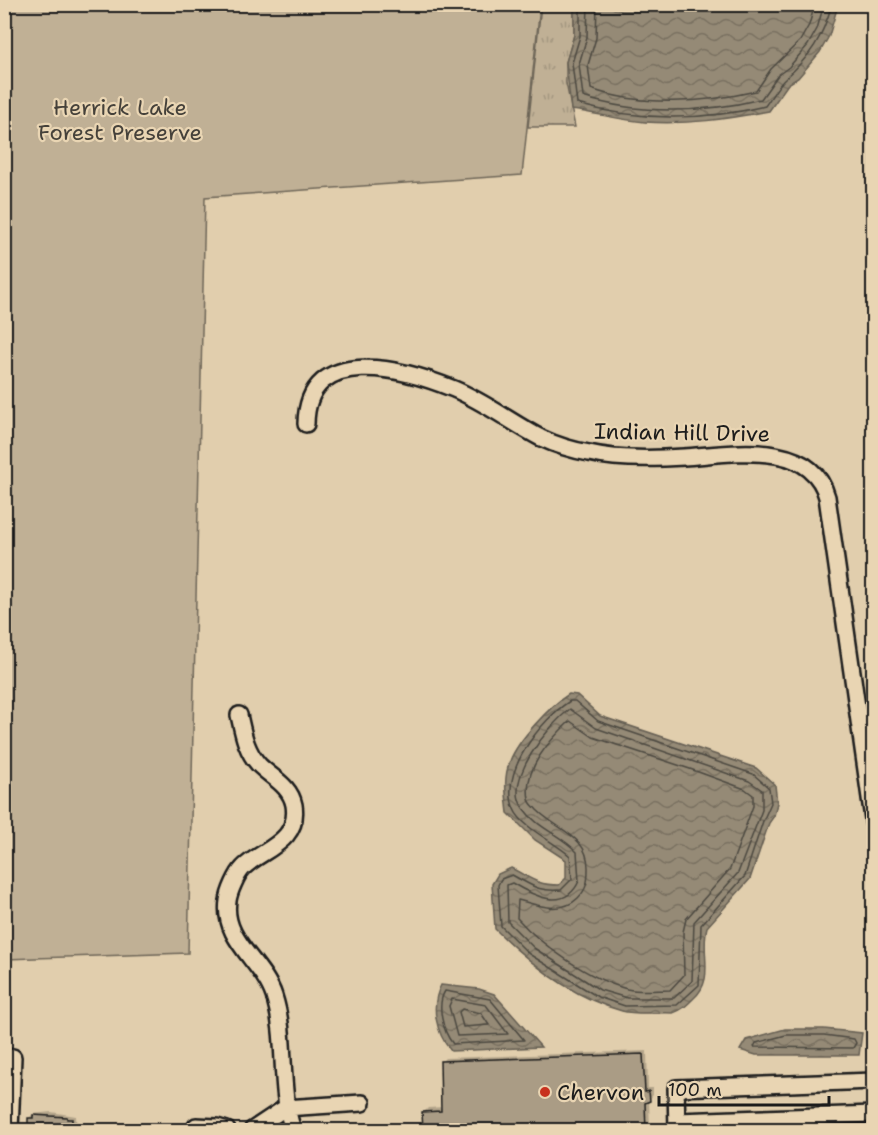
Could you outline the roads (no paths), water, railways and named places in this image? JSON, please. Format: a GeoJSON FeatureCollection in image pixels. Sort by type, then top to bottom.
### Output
{"type":"FeatureCollection","features":[{"type":"Feature","properties":{"kind":"street","name":"Indian Hill Drive"},"geometry":{"type":"LineString","coordinates":[[306,424],[308,401],[324,378],[348,369],[387,370],[455,389],[539,437],[591,454],[672,457],[756,453],[786,458],[816,474],[827,498],[873,826]]}},
{"type":"Feature","properties":{"kind":"street"},"geometry":{"type":"LineString","coordinates":[[239,715],[249,752],[288,790],[294,804],[292,819],[280,844],[242,868],[228,897],[227,909],[230,926],[274,995],[278,1013],[285,1108],[293,1131]]}},
{"type":"Feature","properties":{"kind":"street"},"geometry":{"type":"LineString","coordinates":[[10,1131],[13,1057]]}},
{"type":"Feature","properties":{"kind":"street"},"geometry":{"type":"LineString","coordinates":[[873,1081],[676,1088],[677,1126],[873,1114]]}},
{"type":"Feature","properties":{"kind":"street"},"geometry":{"type":"LineString","coordinates":[[252,1131],[285,1108],[362,1103]]}},
{"type":"Feature","properties":{"kind":"street"},"geometry":{"type":"LineString","coordinates":[[196,1128],[217,1127],[227,1131]]}},
{"type":"Feature","properties":{"kind":"water"},"geometry":{"type":"Polygon","coordinates":[[[574,4],[838,5],[829,36],[820,52],[798,78],[788,84],[769,111],[707,121],[661,123],[571,110],[566,62],[574,35],[574,4]]]}},
{"type":"Feature","properties":{"kind":"water"},"geometry":{"type":"Polygon","coordinates":[[[569,694],[577,695],[600,716],[756,768],[775,785],[777,803],[774,816],[769,823],[750,879],[707,927],[704,983],[691,1001],[673,1013],[622,1011],[587,998],[538,967],[495,929],[492,884],[498,874],[511,868],[534,880],[551,885],[559,885],[566,878],[566,860],[535,840],[508,813],[506,774],[514,753],[527,734],[544,715],[569,694]]]}},
{"type":"Feature","properties":{"kind":"water"},"geometry":{"type":"Polygon","coordinates":[[[441,985],[479,989],[494,994],[541,1047],[451,1051],[438,1028],[436,1019],[436,1002],[441,985]]]}},
{"type":"Feature","properties":{"kind":"water"},"geometry":{"type":"Polygon","coordinates":[[[785,1029],[824,1029],[862,1033],[859,1055],[756,1055],[740,1050],[746,1040],[785,1029]]]}},
{"type":"Feature","properties":{"kind":"place","name":"Chervon"},"geometry":{"type":"Point","coordinates":[545,1092]}},
{"type":"Feature","properties":{"kind":"park label","name":"Herrick Lake Forest Preserve"},"geometry":{"type":"Point","coordinates":[120,120]}}]}
